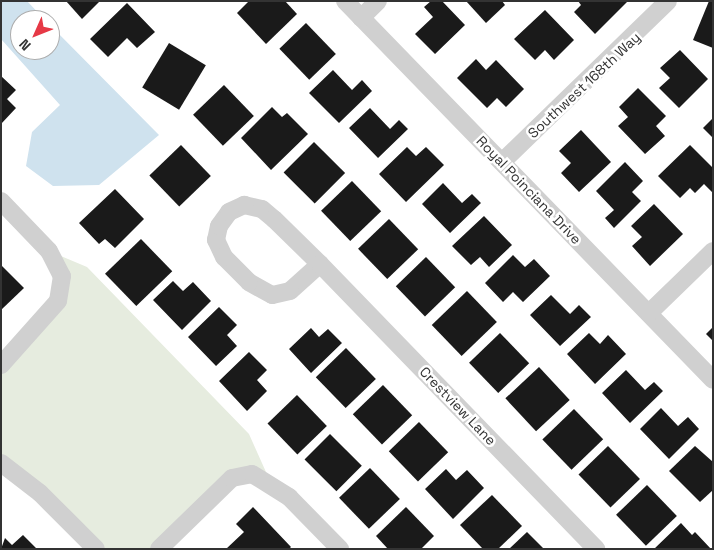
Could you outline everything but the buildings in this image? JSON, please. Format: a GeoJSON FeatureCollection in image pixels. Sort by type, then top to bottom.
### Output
{"type":"FeatureCollection","features":[{"type":"Feature","properties":{"kind":"street","name":"Royal Poinciana Drive"},"geometry":{"type":"LineString","coordinates":[[345,1],[713,380]]}},
{"type":"Feature","properties":{"kind":"street"},"geometry":{"type":"LineString","coordinates":[[361,18],[378,1]]}},
{"type":"Feature","properties":{"kind":"street","name":"Southwest 168th Way"},"geometry":{"type":"LineString","coordinates":[[502,162],[667,5]]}},
{"type":"Feature","properties":{"kind":"street"},"geometry":{"type":"LineString","coordinates":[[1,201],[49,251],[62,276],[58,301],[1,364]]}},
{"type":"Feature","properties":{"kind":"street","name":"Crestview Lane"},"geometry":{"type":"LineString","coordinates":[[320,264],[290,292],[272,295],[249,282],[224,258],[216,240],[219,226],[235,207],[262,209],[320,264],[596,549]]}},
{"type":"Feature","properties":{"kind":"street"},"geometry":{"type":"LineString","coordinates":[[649,313],[713,251]]}},
{"type":"Feature","properties":{"kind":"street"},"geometry":{"type":"LineString","coordinates":[[1,463],[40,494],[96,549]]}},
{"type":"Feature","properties":{"kind":"street"},"geometry":{"type":"LineString","coordinates":[[159,549],[232,478],[252,474],[289,496],[340,549]]}},
{"type":"Feature","properties":{"kind":"shaded area"},"geometry":{"type":"Polygon","coordinates":[[[49,251],[87,267],[249,434],[270,481],[232,478],[159,549],[96,549],[1,463],[1,365],[58,301],[49,251]]]}},
{"type":"Feature","properties":{"kind":"water"},"geometry":{"type":"Polygon","coordinates":[[[1,1],[27,1],[36,10],[10,10],[10,49],[1,39],[1,1]]]}},
{"type":"Feature","properties":{"kind":"water"},"geometry":{"type":"Polygon","coordinates":[[[60,35],[159,135],[99,185],[53,186],[26,166],[32,132],[60,105],[20,60],[60,60],[60,35]]]}}]}
